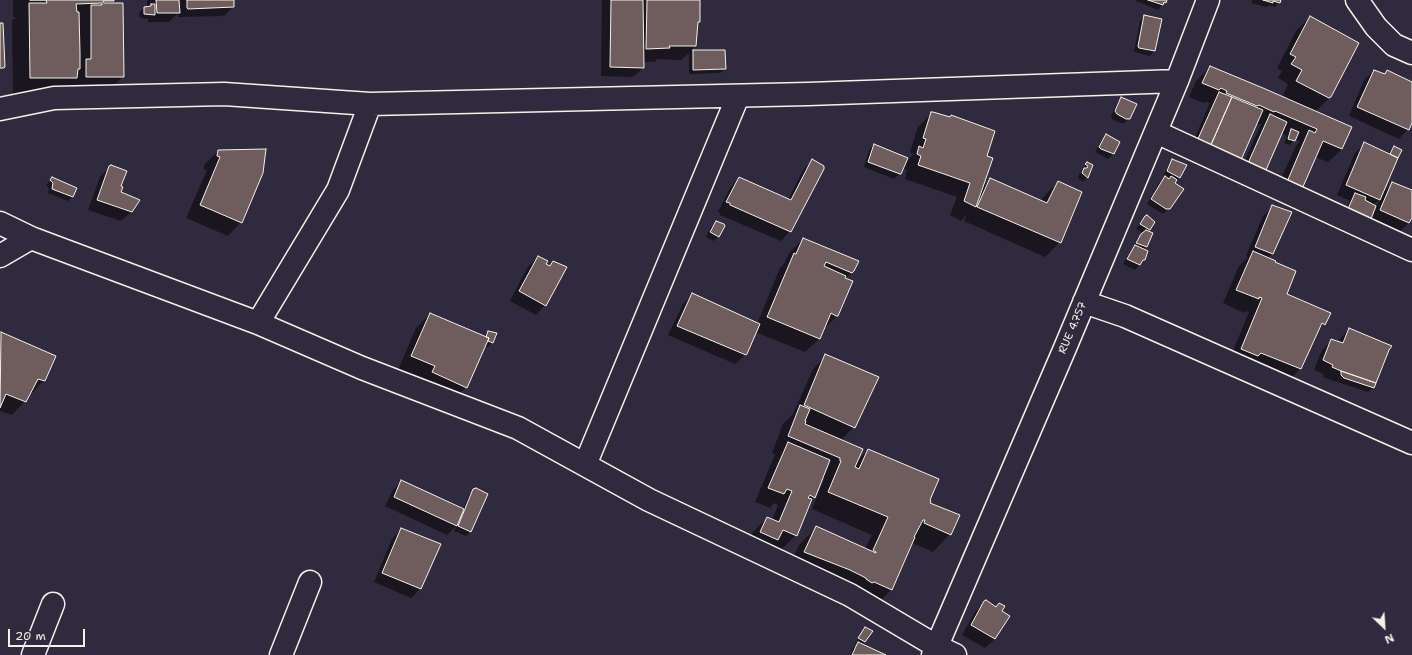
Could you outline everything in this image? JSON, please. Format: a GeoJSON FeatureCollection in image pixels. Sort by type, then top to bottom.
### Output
{"type":"FeatureCollection","features":[{"type":"Feature","properties":{"kind":"street","name":"RUE 4.757"},"geometry":{"type":"LineString","coordinates":[[941,652],[1084,302],[1177,81],[1208,0]]}},
{"type":"Feature","properties":{"kind":"street"},"geometry":{"type":"LineString","coordinates":[[1357,0],[1376,27],[1394,46],[1412,53]]}},
{"type":"Feature","properties":{"kind":"street"},"geometry":{"type":"LineString","coordinates":[[0,109],[54,98],[224,94],[370,104],[738,96],[1177,81]]}},
{"type":"Feature","properties":{"kind":"street"},"geometry":{"type":"LineString","coordinates":[[585,464],[738,96]]}},
{"type":"Feature","properties":{"kind":"street"},"geometry":{"type":"LineString","coordinates":[[258,323],[338,190],[370,104]]}},
{"type":"Feature","properties":{"kind":"street"},"geometry":{"type":"LineString","coordinates":[[1156,132],[1412,250]]}},
{"type":"Feature","properties":{"kind":"street"},"geometry":{"type":"LineString","coordinates":[[0,223],[31,238],[258,323],[362,368],[518,428],[649,500],[850,595],[941,652]]}},
{"type":"Feature","properties":{"kind":"street"},"geometry":{"type":"LineString","coordinates":[[0,256],[31,238]]}},
{"type":"Feature","properties":{"kind":"street"},"geometry":{"type":"LineString","coordinates":[[1084,302],[1125,316],[1412,443]]}},
{"type":"Feature","properties":{"kind":"street"},"geometry":{"type":"LineString","coordinates":[[281,655],[310,582]]}},
{"type":"Feature","properties":{"kind":"street"},"geometry":{"type":"LineString","coordinates":[[33,655],[54,604]]}},
{"type":"Feature","properties":{"kind":"building"},"geometry":{"type":"Polygon","coordinates":[[[46,0],[114,0],[103,1],[104,3],[123,3],[124,77],[86,77],[86,59],[91,59],[91,5],[102,5],[102,3],[76,4],[77,12],[79,12],[80,53],[80,69],[78,69],[77,78],[30,78],[29,3],[47,3],[46,0]]]}},
{"type":"Feature","properties":{"kind":"building"},"geometry":{"type":"Polygon","coordinates":[[[156,0],[179,0],[180,13],[157,13],[156,0]]]}},
{"type":"Feature","properties":{"kind":"building"},"geometry":{"type":"Polygon","coordinates":[[[187,0],[234,0],[234,7],[188,9],[187,0]]]}},
{"type":"Feature","properties":{"kind":"building"},"geometry":{"type":"Polygon","coordinates":[[[611,0],[643,0],[644,68],[610,67],[611,0]]]}},
{"type":"Feature","properties":{"kind":"building"},"geometry":{"type":"Polygon","coordinates":[[[647,0],[700,0],[700,22],[698,22],[696,46],[669,46],[670,48],[646,49],[647,0]]]}},
{"type":"Feature","properties":{"kind":"building"},"geometry":{"type":"Polygon","coordinates":[[[1148,0],[1167,0],[1163,5],[1148,0]]]}},
{"type":"Feature","properties":{"kind":"building"},"geometry":{"type":"Polygon","coordinates":[[[1263,0],[1281,0],[1280,3],[1273,1],[1273,3],[1263,0]]]}},
{"type":"Feature","properties":{"kind":"building"},"geometry":{"type":"Polygon","coordinates":[[[151,4],[155,4],[155,15],[144,14],[144,7],[151,6],[151,4]]]}},
{"type":"Feature","properties":{"kind":"building"},"geometry":{"type":"Polygon","coordinates":[[[1144,15],[1162,19],[1155,51],[1139,48],[1138,46],[1144,15]]]}},
{"type":"Feature","properties":{"kind":"building"},"geometry":{"type":"Polygon","coordinates":[[[1310,16],[1359,43],[1331,97],[1329,98],[1296,81],[1302,70],[1291,64],[1296,57],[1290,54],[1310,16]]]}},
{"type":"Feature","properties":{"kind":"building"},"geometry":{"type":"Polygon","coordinates":[[[0,23],[3,23],[4,68],[0,68],[0,23]]]}},
{"type":"Feature","properties":{"kind":"building"},"geometry":{"type":"Polygon","coordinates":[[[693,50],[725,50],[726,69],[693,70],[693,50]]]}},
{"type":"Feature","properties":{"kind":"building"},"geometry":{"type":"Polygon","coordinates":[[[1210,66],[1352,127],[1342,149],[1323,141],[1302,189],[1287,182],[1309,130],[1315,133],[1317,129],[1275,111],[1274,112],[1259,105],[1257,106],[1226,93],[1227,91],[1221,88],[1219,90],[1202,83],[1210,66]]]}},
{"type":"Feature","properties":{"kind":"building"},"geometry":{"type":"Polygon","coordinates":[[[1374,70],[1385,74],[1387,70],[1412,82],[1412,123],[1409,130],[1357,107],[1374,70]]]}},
{"type":"Feature","properties":{"kind":"building"},"geometry":{"type":"Polygon","coordinates":[[[1219,92],[1232,97],[1210,147],[1197,141],[1219,92]]]}},
{"type":"Feature","properties":{"kind":"building"},"geometry":{"type":"Polygon","coordinates":[[[1121,97],[1137,104],[1130,119],[1126,119],[1117,114],[1115,111],[1121,97]]]}},
{"type":"Feature","properties":{"kind":"building"},"geometry":{"type":"Polygon","coordinates":[[[1232,97],[1263,110],[1241,160],[1210,147],[1232,97]]]}},
{"type":"Feature","properties":{"kind":"building"},"geometry":{"type":"Polygon","coordinates":[[[931,112],[950,117],[951,115],[995,131],[987,156],[993,158],[976,207],[964,201],[970,183],[918,165],[921,156],[917,154],[919,146],[923,148],[926,139],[923,138],[931,112]]]}},
{"type":"Feature","properties":{"kind":"building"},"geometry":{"type":"Polygon","coordinates":[[[1270,114],[1287,122],[1266,170],[1249,161],[1270,114]]]}},
{"type":"Feature","properties":{"kind":"building"},"geometry":{"type":"Polygon","coordinates":[[[1291,129],[1299,132],[1295,141],[1288,139],[1291,129]]]}},
{"type":"Feature","properties":{"kind":"building"},"geometry":{"type":"Polygon","coordinates":[[[1106,134],[1120,142],[1114,154],[1099,147],[1106,134]]]}},
{"type":"Feature","properties":{"kind":"building"},"geometry":{"type":"Polygon","coordinates":[[[1364,142],[1398,158],[1380,200],[1346,185],[1364,142]]]}},
{"type":"Feature","properties":{"kind":"building"},"geometry":{"type":"Polygon","coordinates":[[[874,144],[908,158],[901,174],[868,162],[874,144]]]}},
{"type":"Feature","properties":{"kind":"building"},"geometry":{"type":"Polygon","coordinates":[[[1394,146],[1402,150],[1398,158],[1390,154],[1394,146]]]}},
{"type":"Feature","properties":{"kind":"building"},"geometry":{"type":"Polygon","coordinates":[[[266,149],[263,173],[242,223],[200,205],[220,157],[217,156],[218,150],[266,149]]]}},
{"type":"Feature","properties":{"kind":"building"},"geometry":{"type":"Polygon","coordinates":[[[812,159],[824,166],[824,169],[791,232],[726,202],[739,177],[791,200],[812,159]]]}},
{"type":"Feature","properties":{"kind":"building"},"geometry":{"type":"Polygon","coordinates":[[[1172,159],[1187,165],[1180,178],[1167,171],[1172,159]]]}},
{"type":"Feature","properties":{"kind":"building"},"geometry":{"type":"Polygon","coordinates":[[[1087,162],[1093,165],[1088,178],[1082,173],[1084,168],[1087,168],[1088,166],[1085,164],[1087,162]]]}},
{"type":"Feature","properties":{"kind":"building"},"geometry":{"type":"Polygon","coordinates":[[[111,165],[127,171],[121,186],[123,187],[121,192],[140,200],[132,212],[97,200],[109,166],[111,165]]]}},
{"type":"Feature","properties":{"kind":"building"},"geometry":{"type":"Polygon","coordinates":[[[1165,176],[1169,179],[1171,176],[1176,179],[1177,180],[1175,183],[1184,189],[1170,209],[1166,209],[1151,199],[1165,176]]]}},
{"type":"Feature","properties":{"kind":"building"},"geometry":{"type":"Polygon","coordinates":[[[52,177],[77,188],[73,197],[52,189],[53,183],[50,180],[52,177]]]}},
{"type":"Feature","properties":{"kind":"building"},"geometry":{"type":"Polygon","coordinates":[[[990,178],[1047,203],[1058,181],[1082,192],[1061,243],[977,207],[990,178]]]}},
{"type":"Feature","properties":{"kind":"building"},"geometry":{"type":"Polygon","coordinates":[[[1392,182],[1412,190],[1412,218],[1409,223],[1380,210],[1392,182]]]}},
{"type":"Feature","properties":{"kind":"building"},"geometry":{"type":"Polygon","coordinates":[[[1355,193],[1366,197],[1365,200],[1376,206],[1371,219],[1348,209],[1355,193]]]}},
{"type":"Feature","properties":{"kind":"building"},"geometry":{"type":"Polygon","coordinates":[[[1272,205],[1292,212],[1273,254],[1255,247],[1272,205]]]}},
{"type":"Feature","properties":{"kind":"building"},"geometry":{"type":"Polygon","coordinates":[[[1147,215],[1155,222],[1150,230],[1140,224],[1147,215]]]}},
{"type":"Feature","properties":{"kind":"building"},"geometry":{"type":"Polygon","coordinates":[[[716,221],[724,224],[725,226],[719,237],[710,232],[716,221]]]}},
{"type":"Feature","properties":{"kind":"building"},"geometry":{"type":"Polygon","coordinates":[[[1146,230],[1153,233],[1147,247],[1136,243],[1141,234],[1146,230]]]}},
{"type":"Feature","properties":{"kind":"building"},"geometry":{"type":"Polygon","coordinates":[[[803,238],[859,261],[852,273],[826,262],[824,266],[846,276],[845,278],[853,281],[838,316],[831,313],[820,339],[767,317],[794,253],[796,254],[803,238]]]}},
{"type":"Feature","properties":{"kind":"building"},"geometry":{"type":"Polygon","coordinates":[[[1135,245],[1148,251],[1145,260],[1143,260],[1140,265],[1127,259],[1135,245]]]}},
{"type":"Feature","properties":{"kind":"building"},"geometry":{"type":"Polygon","coordinates":[[[1253,251],[1296,271],[1287,294],[1331,313],[1325,325],[1322,323],[1301,369],[1261,353],[1258,356],[1241,349],[1262,298],[1259,297],[1259,299],[1236,290],[1253,251]]]}},
{"type":"Feature","properties":{"kind":"building"},"geometry":{"type":"Polygon","coordinates":[[[538,256],[548,261],[546,264],[550,266],[553,261],[567,267],[546,306],[519,291],[538,256]]]}},
{"type":"Feature","properties":{"kind":"building"},"geometry":{"type":"Polygon","coordinates":[[[692,293],[760,324],[746,355],[677,326],[692,293]]]}},
{"type":"Feature","properties":{"kind":"building"},"geometry":{"type":"Polygon","coordinates":[[[430,313],[489,338],[467,388],[432,372],[435,366],[411,356],[430,313]]]}},
{"type":"Feature","properties":{"kind":"building"},"geometry":{"type":"Polygon","coordinates":[[[1349,328],[1392,346],[1376,383],[1341,371],[1332,367],[1333,365],[1323,360],[1331,339],[1343,343],[1349,328]]]}},
{"type":"Feature","properties":{"kind":"building"},"geometry":{"type":"Polygon","coordinates":[[[488,331],[497,333],[493,343],[488,341],[489,338],[486,337],[488,331]]]}},
{"type":"Feature","properties":{"kind":"building"},"geometry":{"type":"Polygon","coordinates":[[[1,332],[56,356],[45,381],[38,379],[26,402],[6,394],[0,408],[1,332]]]}},
{"type":"Feature","properties":{"kind":"building"},"geometry":{"type":"Polygon","coordinates":[[[825,354],[879,377],[855,428],[804,405],[825,354]]]}},
{"type":"Feature","properties":{"kind":"building"},"geometry":{"type":"Polygon","coordinates":[[[1341,371],[1376,383],[1374,388],[1344,378],[1341,375],[1341,371]]]}},
{"type":"Feature","properties":{"kind":"building"},"geometry":{"type":"Polygon","coordinates":[[[800,405],[810,409],[805,424],[863,449],[855,467],[859,469],[868,449],[939,479],[930,503],[960,515],[951,535],[924,523],[925,520],[923,520],[914,537],[892,590],[874,582],[872,583],[866,578],[850,570],[804,552],[816,526],[876,553],[873,550],[888,517],[828,492],[841,461],[840,458],[788,436],[800,405]]]}},
{"type":"Feature","properties":{"kind":"building"},"geometry":{"type":"Polygon","coordinates":[[[788,442],[830,460],[815,498],[810,495],[808,498],[812,499],[797,536],[783,530],[778,540],[760,532],[767,517],[779,522],[792,491],[787,489],[784,494],[768,488],[788,442]]]}},
{"type":"Feature","properties":{"kind":"building"},"geometry":{"type":"Polygon","coordinates":[[[401,480],[464,509],[457,526],[394,497],[401,480]]]}},
{"type":"Feature","properties":{"kind":"building"},"geometry":{"type":"Polygon","coordinates":[[[476,488],[488,494],[471,532],[458,526],[473,489],[476,488]]]}},
{"type":"Feature","properties":{"kind":"building"},"geometry":{"type":"Polygon","coordinates":[[[401,528],[441,544],[421,589],[382,573],[401,528]]]}},
{"type":"Feature","properties":{"kind":"building"},"geometry":{"type":"Polygon","coordinates":[[[986,600],[996,607],[999,603],[1005,606],[1002,611],[1010,616],[995,639],[971,625],[984,601],[986,600]]]}},
{"type":"Feature","properties":{"kind":"building"},"geometry":{"type":"Polygon","coordinates":[[[865,627],[873,631],[865,642],[858,638],[865,627]]]}},
{"type":"Feature","properties":{"kind":"building"},"geometry":{"type":"Polygon","coordinates":[[[858,642],[886,655],[852,655],[858,642]]]}}]}
